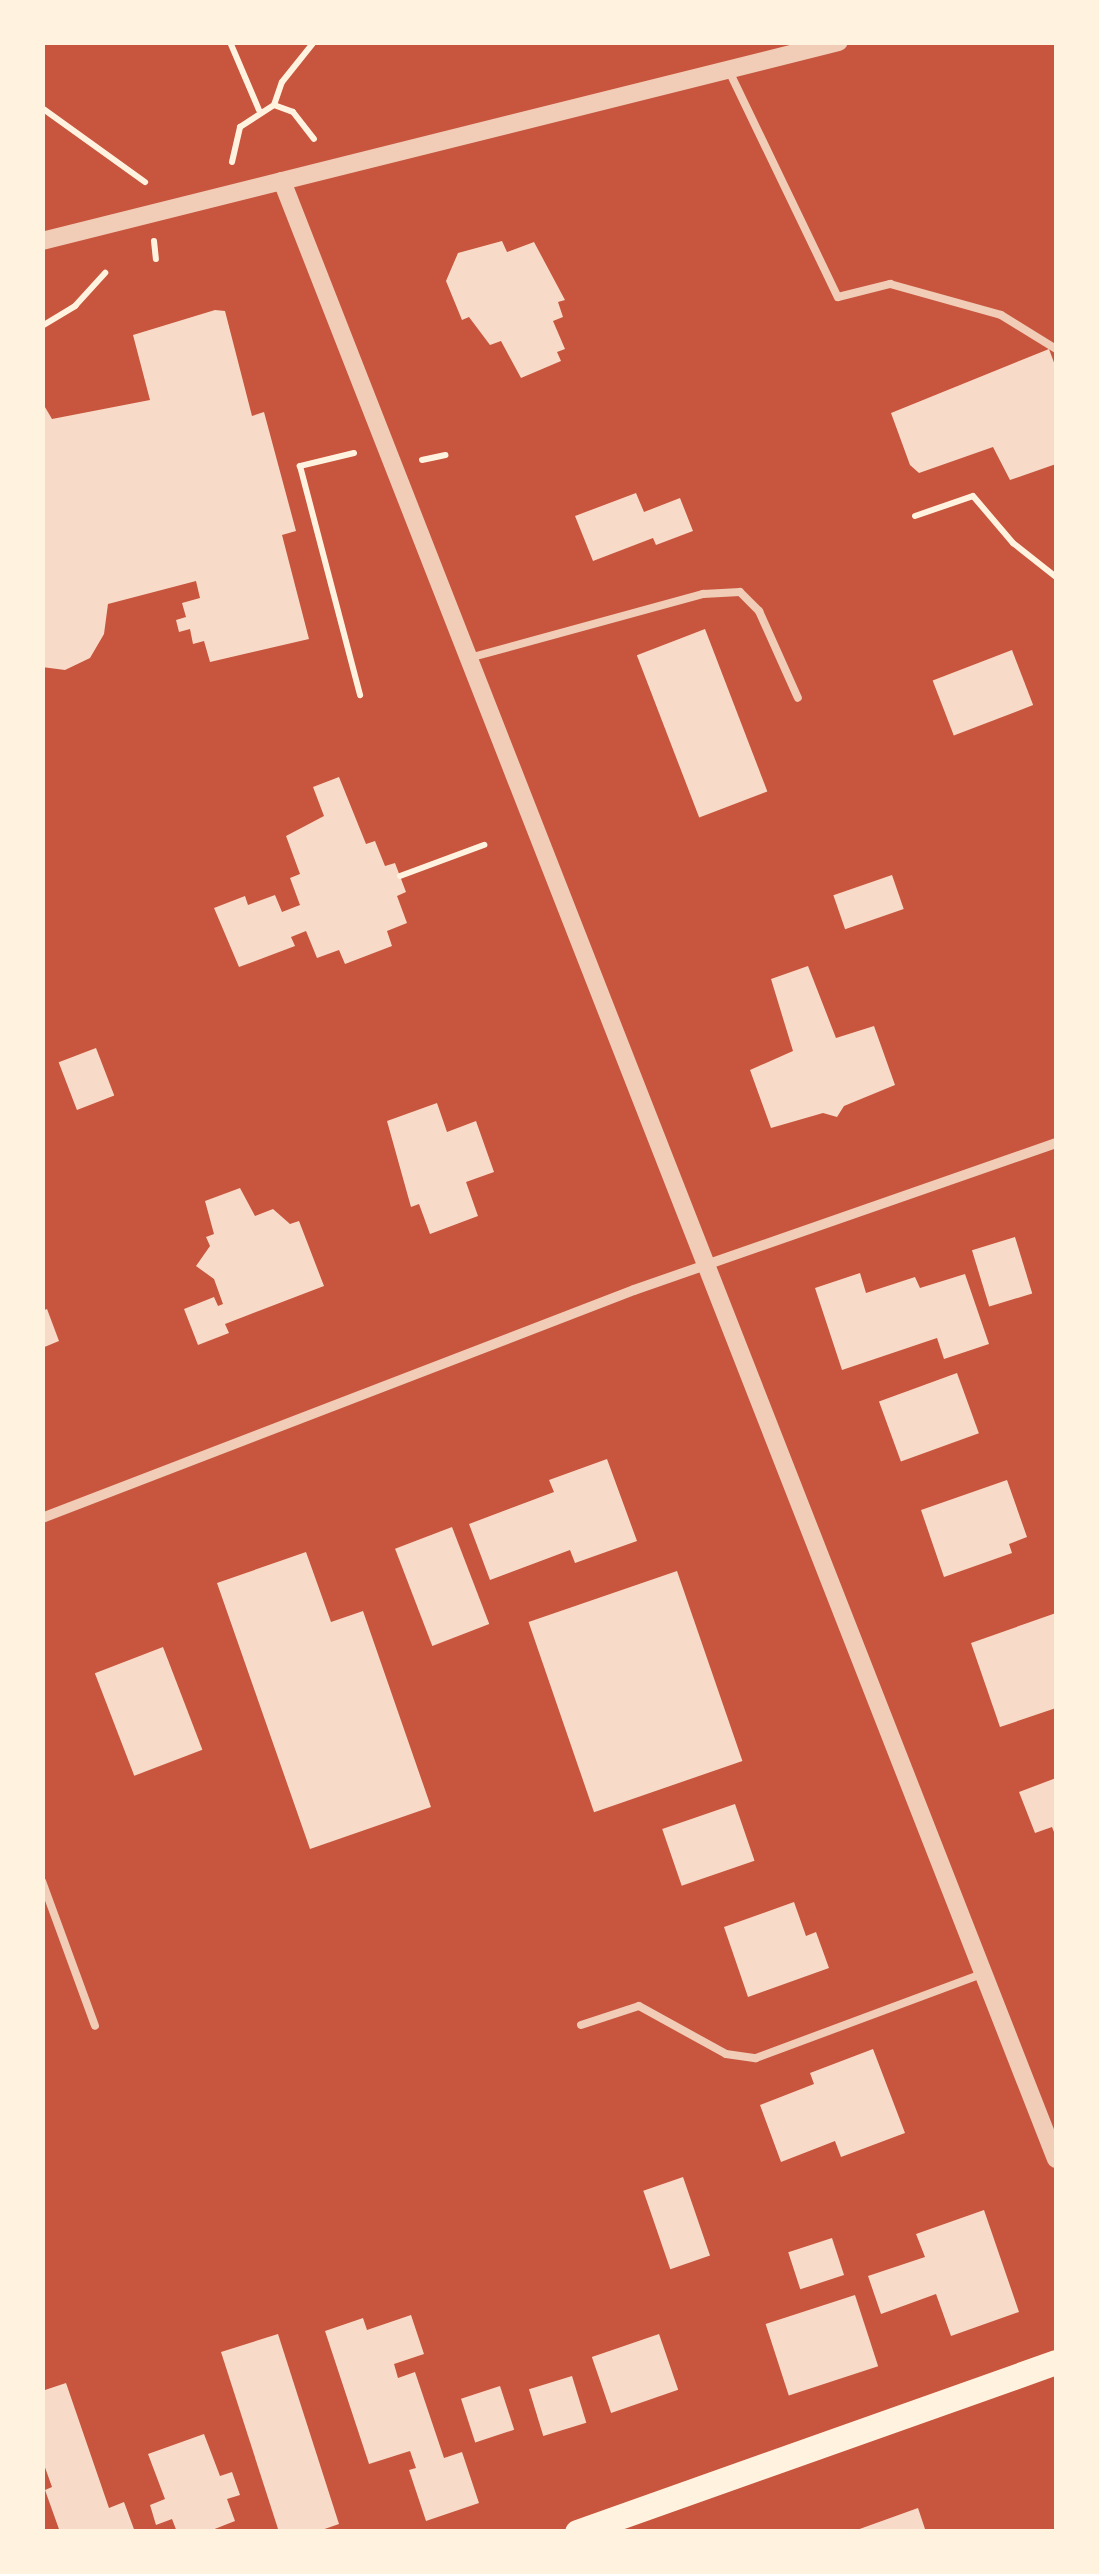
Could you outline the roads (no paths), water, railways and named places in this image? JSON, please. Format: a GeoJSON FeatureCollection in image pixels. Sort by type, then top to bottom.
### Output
{"type":"FeatureCollection","features":[{"type":"Feature","properties":{"kind":"main road"},"geometry":{"type":"LineString","coordinates":[[577,2532],[1056,2362]]}},
{"type":"Feature","properties":{"kind":"street"},"geometry":{"type":"LineString","coordinates":[[42,241],[838,42]]}},
{"type":"Feature","properties":{"kind":"street"},"geometry":{"type":"LineString","coordinates":[[282,181],[1056,2159]]}},
{"type":"Feature","properties":{"kind":"street"},"geometry":{"type":"LineString","coordinates":[[42,1518],[706,1266],[1056,1143]]}},
{"type":"Feature","properties":{"kind":"lane"},"geometry":{"type":"LineString","coordinates":[[729,70],[838,297],[890,284],[1002,315],[1056,348]]}},
{"type":"Feature","properties":{"kind":"lane"},"geometry":{"type":"LineString","coordinates":[[468,658],[703,594],[740,592],[759,611],[798,698]]}},
{"type":"Feature","properties":{"kind":"lane"},"geometry":{"type":"LineString","coordinates":[[42,1881],[96,2026]]}},
{"type":"Feature","properties":{"kind":"lane"},"geometry":{"type":"LineString","coordinates":[[582,2025],[639,2006],[726,2054],[756,2058],[984,1973]]}}]}
